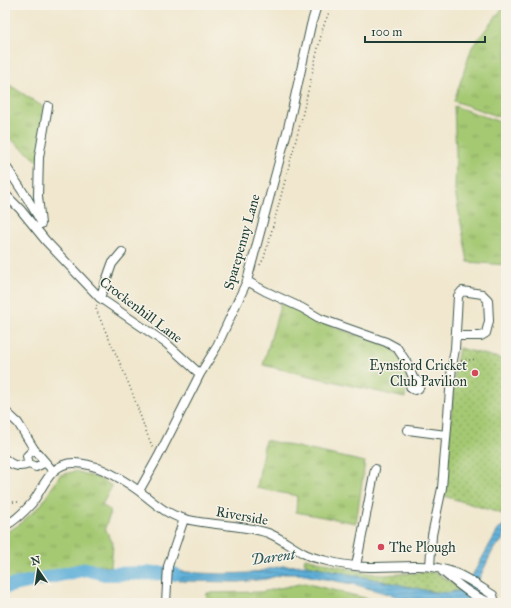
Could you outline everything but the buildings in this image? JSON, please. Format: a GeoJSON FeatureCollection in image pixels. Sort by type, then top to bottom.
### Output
{"type":"FeatureCollection","features":[{"type":"Feature","properties":{"kind":"street","name":"Sparepenny Lane"},"geometry":{"type":"LineString","coordinates":[[139,491],[200,374],[216,348],[247,281],[288,128],[311,25],[317,5]]}},
{"type":"Feature","properties":{"kind":"street"},"geometry":{"type":"LineString","coordinates":[[41,234],[42,224],[38,196],[39,157],[48,106]]}},
{"type":"Feature","properties":{"kind":"street"},"geometry":{"type":"LineString","coordinates":[[5,165],[42,224]]}},
{"type":"Feature","properties":{"kind":"street","name":"Crockenhill Lane"},"geometry":{"type":"LineString","coordinates":[[5,194],[100,298],[167,344],[200,374]]}},
{"type":"Feature","properties":{"kind":"street"},"geometry":{"type":"LineString","coordinates":[[100,298],[112,264],[122,252]]}},
{"type":"Feature","properties":{"kind":"street"},"geometry":{"type":"LineString","coordinates":[[247,281],[321,319],[386,342],[397,348],[407,363],[414,380]]}},
{"type":"Feature","properties":{"kind":"street"},"geometry":{"type":"LineString","coordinates":[[434,568],[432,535],[442,488],[452,366],[456,336],[458,296],[462,291],[482,294],[488,300],[489,321],[486,333],[481,336],[456,336]]}},
{"type":"Feature","properties":{"kind":"street"},"geometry":{"type":"LineString","coordinates":[[5,411],[18,423],[34,450],[53,471],[33,502],[16,520],[5,526]]}},
{"type":"Feature","properties":{"kind":"street"},"geometry":{"type":"LineString","coordinates":[[408,430],[446,435]]}},
{"type":"Feature","properties":{"kind":"street"},"geometry":{"type":"LineString","coordinates":[[29,464],[27,456],[34,450]]}},
{"type":"Feature","properties":{"kind":"street"},"geometry":{"type":"LineString","coordinates":[[5,459],[16,466],[21,467],[29,464],[36,467],[44,461]]}},
{"type":"Feature","properties":{"kind":"street","name":"Riverside"},"geometry":{"type":"LineString","coordinates":[[53,471],[72,463],[90,465],[104,470],[139,491],[166,512],[184,519],[249,528],[270,534],[307,555],[356,566],[434,568],[455,573],[466,579],[494,600]]}},
{"type":"Feature","properties":{"kind":"street"},"geometry":{"type":"LineString","coordinates":[[356,566],[375,469]]}},
{"type":"Feature","properties":{"kind":"street"},"geometry":{"type":"LineString","coordinates":[[166,603],[168,566],[184,519]]}},
{"type":"Feature","properties":{"kind":"street","name":"Riverside"},"geometry":{"type":"LineString","coordinates":[[434,568],[468,592],[483,600],[494,600]]}},
{"type":"Feature","properties":{"kind":"path"},"geometry":{"type":"LineString","coordinates":[[258,269],[264,258],[270,237],[301,120],[323,27],[332,5]]}},
{"type":"Feature","properties":{"kind":"path"},"geometry":{"type":"LineString","coordinates":[[100,298],[96,309],[105,334],[122,367],[134,396],[144,428],[158,457]]}},
{"type":"Feature","properties":{"kind":"path"},"geometry":{"type":"LineString","coordinates":[[452,366],[461,360],[477,359]]}},
{"type":"Feature","properties":{"kind":"path"},"geometry":{"type":"LineString","coordinates":[[5,502],[33,502]]}},
{"type":"Feature","properties":{"kind":"green space"},"geometry":{"type":"Polygon","coordinates":[[[505,5],[506,119],[454,101],[472,47],[505,5]]]}},
{"type":"Feature","properties":{"kind":"green space"},"geometry":{"type":"Polygon","coordinates":[[[5,82],[51,112],[42,164],[5,135],[5,82]]]}},
{"type":"Feature","properties":{"kind":"green space"},"geometry":{"type":"Polygon","coordinates":[[[454,106],[506,124],[506,265],[468,262],[455,191],[456,154],[454,106]]]}},
{"type":"Feature","properties":{"kind":"green space"},"geometry":{"type":"Polygon","coordinates":[[[281,303],[336,328],[387,345],[401,356],[408,370],[405,398],[263,365],[281,303]]]}},
{"type":"Feature","properties":{"kind":"green space"},"geometry":{"type":"Polygon","coordinates":[[[459,348],[506,360],[506,515],[444,496],[455,370],[459,348]]]}},
{"type":"Feature","properties":{"kind":"green space"},"geometry":{"type":"Polygon","coordinates":[[[265,440],[365,462],[356,523],[296,512],[297,496],[257,488],[265,440]]]}},
{"type":"Feature","properties":{"kind":"green space"},"geometry":{"type":"Polygon","coordinates":[[[76,471],[100,479],[112,486],[102,505],[111,511],[105,528],[113,544],[111,567],[83,564],[12,583],[5,583],[5,533],[17,526],[41,505],[60,475],[76,471]]]}},
{"type":"Feature","properties":{"kind":"green space"},"geometry":{"type":"Polygon","coordinates":[[[305,558],[367,573],[382,575],[434,572],[461,588],[448,593],[434,592],[307,565],[304,562],[305,558]]]}},
{"type":"Feature","properties":{"kind":"green space"},"geometry":{"type":"Polygon","coordinates":[[[304,583],[385,603],[206,603],[207,593],[261,592],[304,583]]]}},
{"type":"Feature","properties":{"kind":"water"},"geometry":{"type":"Polygon","coordinates":[[[506,522],[504,537],[494,548],[476,585],[483,594],[491,598],[487,603],[419,603],[357,585],[299,574],[284,574],[266,579],[239,582],[182,581],[171,577],[155,577],[156,570],[170,569],[197,573],[223,574],[252,573],[282,566],[307,565],[434,592],[448,593],[460,590],[473,574],[498,530],[506,522]]]}},
{"type":"Feature","properties":{"kind":"waterway","name":"Darent"},"geometry":{"type":"LineString","coordinates":[[5,587],[86,569],[105,574],[174,574]]}},
{"type":"Feature","properties":{"kind":"place","name":"Eynsford Cricket Club Pavilion"},"geometry":{"type":"Point","coordinates":[475,373]}},
{"type":"Feature","properties":{"kind":"place","name":"The Plough"},"geometry":{"type":"Point","coordinates":[381,547]}}]}
